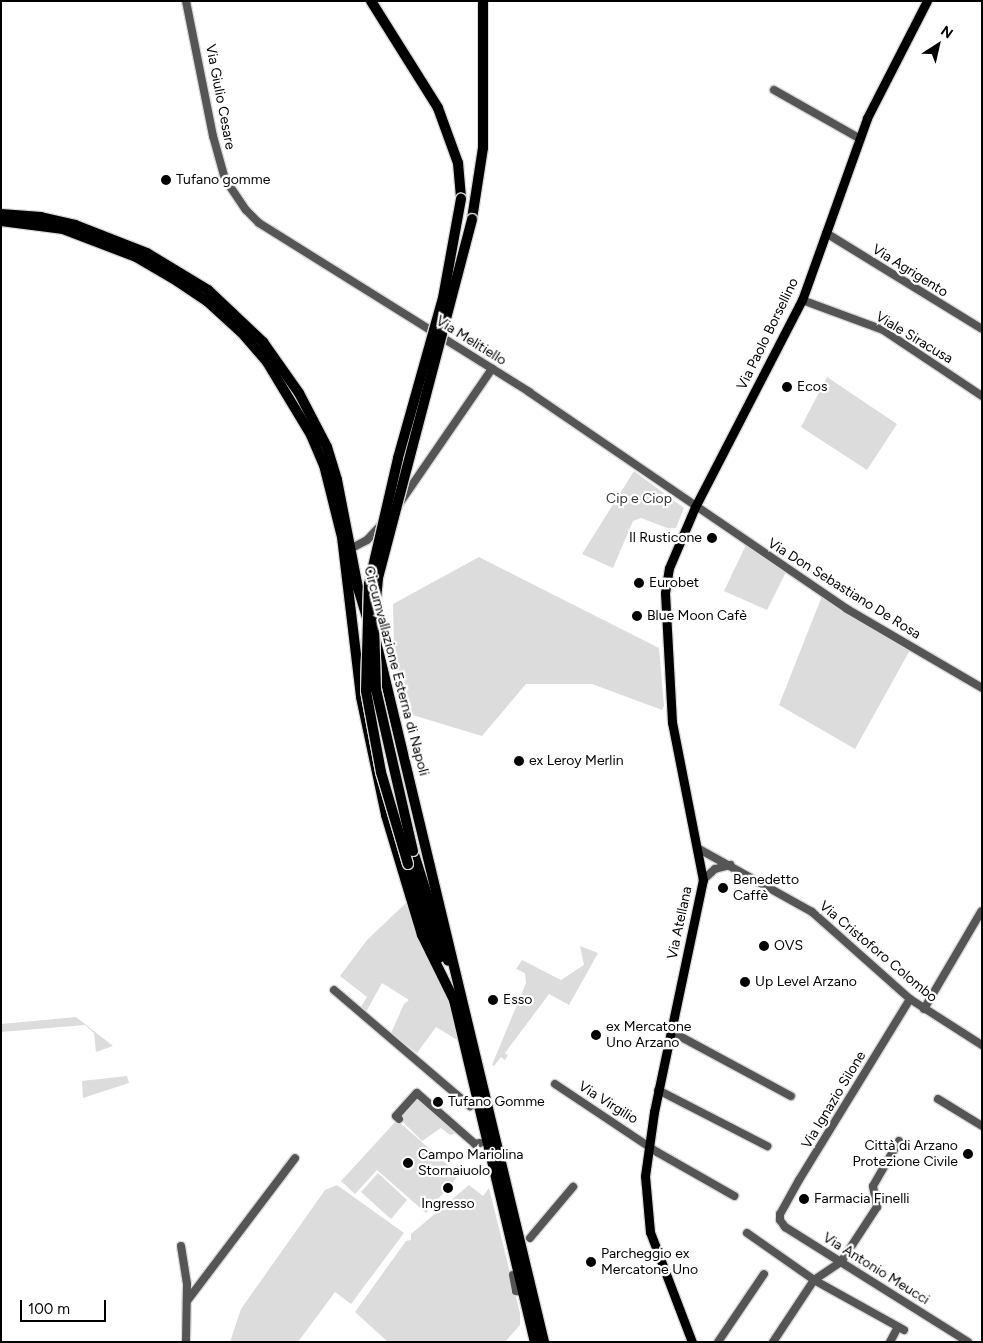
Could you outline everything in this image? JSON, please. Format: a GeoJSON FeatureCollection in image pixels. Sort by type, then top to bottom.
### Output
{"type":"FeatureCollection","features":[{"type":"Feature","properties":{"kind":"highway"},"geometry":{"type":"LineString","coordinates":[[371,1],[438,108],[449,133],[458,163],[461,199],[443,298],[398,458],[369,584],[365,649],[366,691],[381,772],[408,864],[454,1000]]}},
{"type":"Feature","properties":{"kind":"highway"},"geometry":{"type":"LineString","coordinates":[[468,1024],[413,851],[376,690],[374,623],[378,578],[480,183],[483,148],[483,1]]}},
{"type":"Feature","properties":{"kind":"highway","name":"Circumvallazione Esterna di Napoli"},"geometry":{"type":"LineString","coordinates":[[1,214],[57,221],[122,242],[189,278],[240,317],[280,364],[315,422],[337,480],[352,548],[358,588],[381,657],[544,1342]]}},
{"type":"Feature","properties":{"kind":"highway","name":"Circumvallazione Esterna di Napoli"},"geometry":{"type":"LineString","coordinates":[[1,221],[63,229],[136,257],[177,281],[207,302],[242,333],[295,405],[324,465],[335,504],[350,584],[361,697],[386,815],[422,935],[454,1000],[535,1342]]}},
{"type":"Feature","properties":{"kind":"main road","name":"Via Paolo Borsellino"},"geometry":{"type":"LineString","coordinates":[[695,507],[802,300],[859,138],[927,1]]}},
{"type":"Feature","properties":{"kind":"main road","name":"Via Atellana"},"geometry":{"type":"LineString","coordinates":[[692,1342],[650,1232],[645,1176],[658,1090],[672,1032],[703,880],[699,849],[674,731],[665,593],[675,550],[695,507]]}},
{"type":"Feature","properties":{"kind":"street","name":"Via Giulio Cesare"},"geometry":{"type":"LineString","coordinates":[[186,1],[214,136],[225,179],[236,196]]}},
{"type":"Feature","properties":{"kind":"street"},"geometry":{"type":"LineString","coordinates":[[774,90],[859,138]]}},
{"type":"Feature","properties":{"kind":"street","name":"Via Melitiello"},"geometry":{"type":"LineString","coordinates":[[236,196],[259,223],[492,369],[695,507]]}},
{"type":"Feature","properties":{"kind":"street","name":"Via Agrigento"},"geometry":{"type":"LineString","coordinates":[[826,233],[982,328]]}},
{"type":"Feature","properties":{"kind":"street","name":"Viale Siracusa"},"geometry":{"type":"LineString","coordinates":[[802,300],[882,330],[982,396]]}},
{"type":"Feature","properties":{"kind":"street"},"geometry":{"type":"LineString","coordinates":[[352,548],[367,540],[407,496],[492,369]]}},
{"type":"Feature","properties":{"kind":"street","name":"Via Don Sebastiano De Rosa"},"geometry":{"type":"LineString","coordinates":[[695,507],[847,609],[982,688]]}},
{"type":"Feature","properties":{"kind":"street","name":"Via Cristoforo Colombo"},"geometry":{"type":"LineString","coordinates":[[699,849],[812,912],[910,999],[982,1045]]}},
{"type":"Feature","properties":{"kind":"street"},"geometry":{"type":"LineString","coordinates":[[703,880],[715,869],[730,865]]}},
{"type":"Feature","properties":{"kind":"street"},"geometry":{"type":"LineString","coordinates":[[924,1009],[981,912]]}},
{"type":"Feature","properties":{"kind":"street"},"geometry":{"type":"LineString","coordinates":[[334,990],[470,1106]]}},
{"type":"Feature","properties":{"kind":"street","name":"Via Ignazio Silone"},"geometry":{"type":"LineString","coordinates":[[780,1214],[910,999]]}},
{"type":"Feature","properties":{"kind":"street"},"geometry":{"type":"LineString","coordinates":[[672,1032],[791,1096]]}},
{"type":"Feature","properties":{"kind":"street","name":"Via Virgilio"},"geometry":{"type":"LineString","coordinates":[[554,1084],[649,1144],[658,1152],[734,1196]]}},
{"type":"Feature","properties":{"kind":"street"},"geometry":{"type":"LineString","coordinates":[[658,1090],[767,1146]]}},
{"type":"Feature","properties":{"kind":"street"},"geometry":{"type":"LineString","coordinates":[[399,1119],[396,1116],[417,1093],[474,1144],[480,1143]]}},
{"type":"Feature","properties":{"kind":"street"},"geometry":{"type":"LineString","coordinates":[[938,1099],[982,1126]]}},
{"type":"Feature","properties":{"kind":"street"},"geometry":{"type":"LineString","coordinates":[[773,1342],[814,1280],[841,1262],[877,1206],[873,1186],[899,1141]]}},
{"type":"Feature","properties":{"kind":"street"},"geometry":{"type":"LineString","coordinates":[[187,1301],[295,1158]]}},
{"type":"Feature","properties":{"kind":"street"},"geometry":{"type":"LineString","coordinates":[[530,1238],[573,1187]]}},
{"type":"Feature","properties":{"kind":"street","name":"Via Antonio Meucci"},"geometry":{"type":"LineString","coordinates":[[780,1214],[784,1226],[968,1342]]}},
{"type":"Feature","properties":{"kind":"street"},"geometry":{"type":"LineString","coordinates":[[747,1233],[814,1280],[901,1329],[890,1342]]}},
{"type":"Feature","properties":{"kind":"street"},"geometry":{"type":"LineString","coordinates":[[181,1246],[187,1301],[186,1342]]}},
{"type":"Feature","properties":{"kind":"street"},"geometry":{"type":"LineString","coordinates":[[718,1342],[764,1274]]}},
{"type":"Feature","properties":{"kind":"street"},"geometry":{"type":"LineString","coordinates":[[513,1275],[516,1291],[523,1292]]}},
{"type":"Feature","properties":{"kind":"green space"},"geometry":{"type":"Polygon","coordinates":[[[827,377],[897,424],[867,470],[801,427],[827,377]]]}},
{"type":"Feature","properties":{"kind":"green space","name":"Cip e Ciop"},"geometry":{"type":"Polygon","coordinates":[[[634,471],[684,508],[676,528],[667,528],[641,518],[633,521],[613,568],[582,554],[634,471]]]}},
{"type":"Feature","properties":{"kind":"green space"},"geometry":{"type":"Polygon","coordinates":[[[746,545],[786,572],[767,610],[724,591],[746,545]]]}},
{"type":"Feature","properties":{"kind":"green space"},"geometry":{"type":"Polygon","coordinates":[[[479,557],[659,648],[664,706],[662,710],[592,684],[526,684],[482,736],[409,714],[394,648],[393,604],[479,557]]]}},
{"type":"Feature","properties":{"kind":"green space"},"geometry":{"type":"Polygon","coordinates":[[[822,596],[910,650],[855,749],[779,705],[822,596]]]}},
{"type":"Feature","properties":{"kind":"green space"},"geometry":{"type":"Polygon","coordinates":[[[407,902],[450,1005],[459,1041],[436,1027],[417,1053],[391,1033],[404,1004],[409,1000],[382,983],[366,1012],[361,1007],[367,997],[340,976],[367,940],[407,902]]]}},
{"type":"Feature","properties":{"kind":"green space"},"geometry":{"type":"Polygon","coordinates":[[[580,946],[598,953],[569,1005],[549,994],[505,1053],[508,1055],[505,1060],[501,1057],[494,1066],[492,1065],[526,983],[525,973],[516,969],[522,960],[561,980],[584,965],[580,946]]]}},
{"type":"Feature","properties":{"kind":"green space"},"geometry":{"type":"Polygon","coordinates":[[[76,1017],[113,1046],[96,1052],[94,1033],[85,1025],[1,1032],[1,1024],[76,1017]]]}},
{"type":"Feature","properties":{"kind":"green space"},"geometry":{"type":"Polygon","coordinates":[[[127,1076],[129,1083],[83,1098],[82,1081],[127,1076]]]}},
{"type":"Feature","properties":{"kind":"green space"},"geometry":{"type":"Polygon","coordinates":[[[417,1096],[459,1132],[450,1135],[441,1128],[422,1141],[397,1116],[417,1096]]]}},
{"type":"Feature","properties":{"kind":"green space","name":"Campo Mariolina Stornaiuolo"},"geometry":{"type":"Polygon","coordinates":[[[397,1120],[459,1175],[426,1213],[377,1170],[355,1194],[341,1181],[397,1120]]]}},
{"type":"Feature","properties":{"kind":"green space"},"geometry":{"type":"Polygon","coordinates":[[[378,1173],[407,1200],[391,1219],[361,1192],[378,1173]]]}},
{"type":"Feature","properties":{"kind":"green space"},"geometry":{"type":"Polygon","coordinates":[[[337,1185],[404,1233],[351,1304],[335,1292],[298,1342],[230,1342],[241,1309],[325,1190],[337,1185]]]}},
{"type":"Feature","properties":{"kind":"green space"},"geometry":{"type":"Polygon","coordinates":[[[469,1185],[483,1196],[489,1188],[520,1313],[520,1325],[505,1342],[388,1342],[355,1312],[406,1241],[411,1240],[411,1234],[469,1185]]]}},
{"type":"Feature","properties":{"kind":"place","name":"Tufano gomme"},"geometry":{"type":"Point","coordinates":[166,180]}},
{"type":"Feature","properties":{"kind":"place","name":"Ecos"},"geometry":{"type":"Point","coordinates":[787,387]}},
{"type":"Feature","properties":{"kind":"place","name":"Il Rusticone"},"geometry":{"type":"Point","coordinates":[712,538]}},
{"type":"Feature","properties":{"kind":"place","name":"Eurobet"},"geometry":{"type":"Point","coordinates":[639,583]}},
{"type":"Feature","properties":{"kind":"place","name":"Blue Moon Cafè"},"geometry":{"type":"Point","coordinates":[637,616]}},
{"type":"Feature","properties":{"kind":"place","name":"ex Leroy Merlin"},"geometry":{"type":"Point","coordinates":[519,761]}},
{"type":"Feature","properties":{"kind":"place","name":"Benedetto Caffè"},"geometry":{"type":"Point","coordinates":[723,888]}},
{"type":"Feature","properties":{"kind":"place","name":"OVS"},"geometry":{"type":"Point","coordinates":[764,946]}},
{"type":"Feature","properties":{"kind":"place","name":"Up Level Arzano"},"geometry":{"type":"Point","coordinates":[745,982]}},
{"type":"Feature","properties":{"kind":"place","name":"Esso"},"geometry":{"type":"Point","coordinates":[493,1000]}},
{"type":"Feature","properties":{"kind":"place","name":"ex Mercatone Uno Arzano"},"geometry":{"type":"Point","coordinates":[596,1035]}},
{"type":"Feature","properties":{"kind":"place","name":"Tufano Gomme"},"geometry":{"type":"Point","coordinates":[438,1102]}},
{"type":"Feature","properties":{"kind":"place","name":"Città di Arzano Protezione Civile"},"geometry":{"type":"Point","coordinates":[968,1154]}},
{"type":"Feature","properties":{"kind":"place","name":"Campo Mariolina Stornaiuolo"},"geometry":{"type":"Point","coordinates":[408,1163]}},
{"type":"Feature","properties":{"kind":"place","name":"Ingresso"},"geometry":{"type":"Point","coordinates":[448,1188]}},
{"type":"Feature","properties":{"kind":"place","name":"Farmacia Finelli"},"geometry":{"type":"Point","coordinates":[804,1199]}},
{"type":"Feature","properties":{"kind":"place","name":"Parcheggio ex Mercatone Uno"},"geometry":{"type":"Point","coordinates":[591,1262]}}]}
